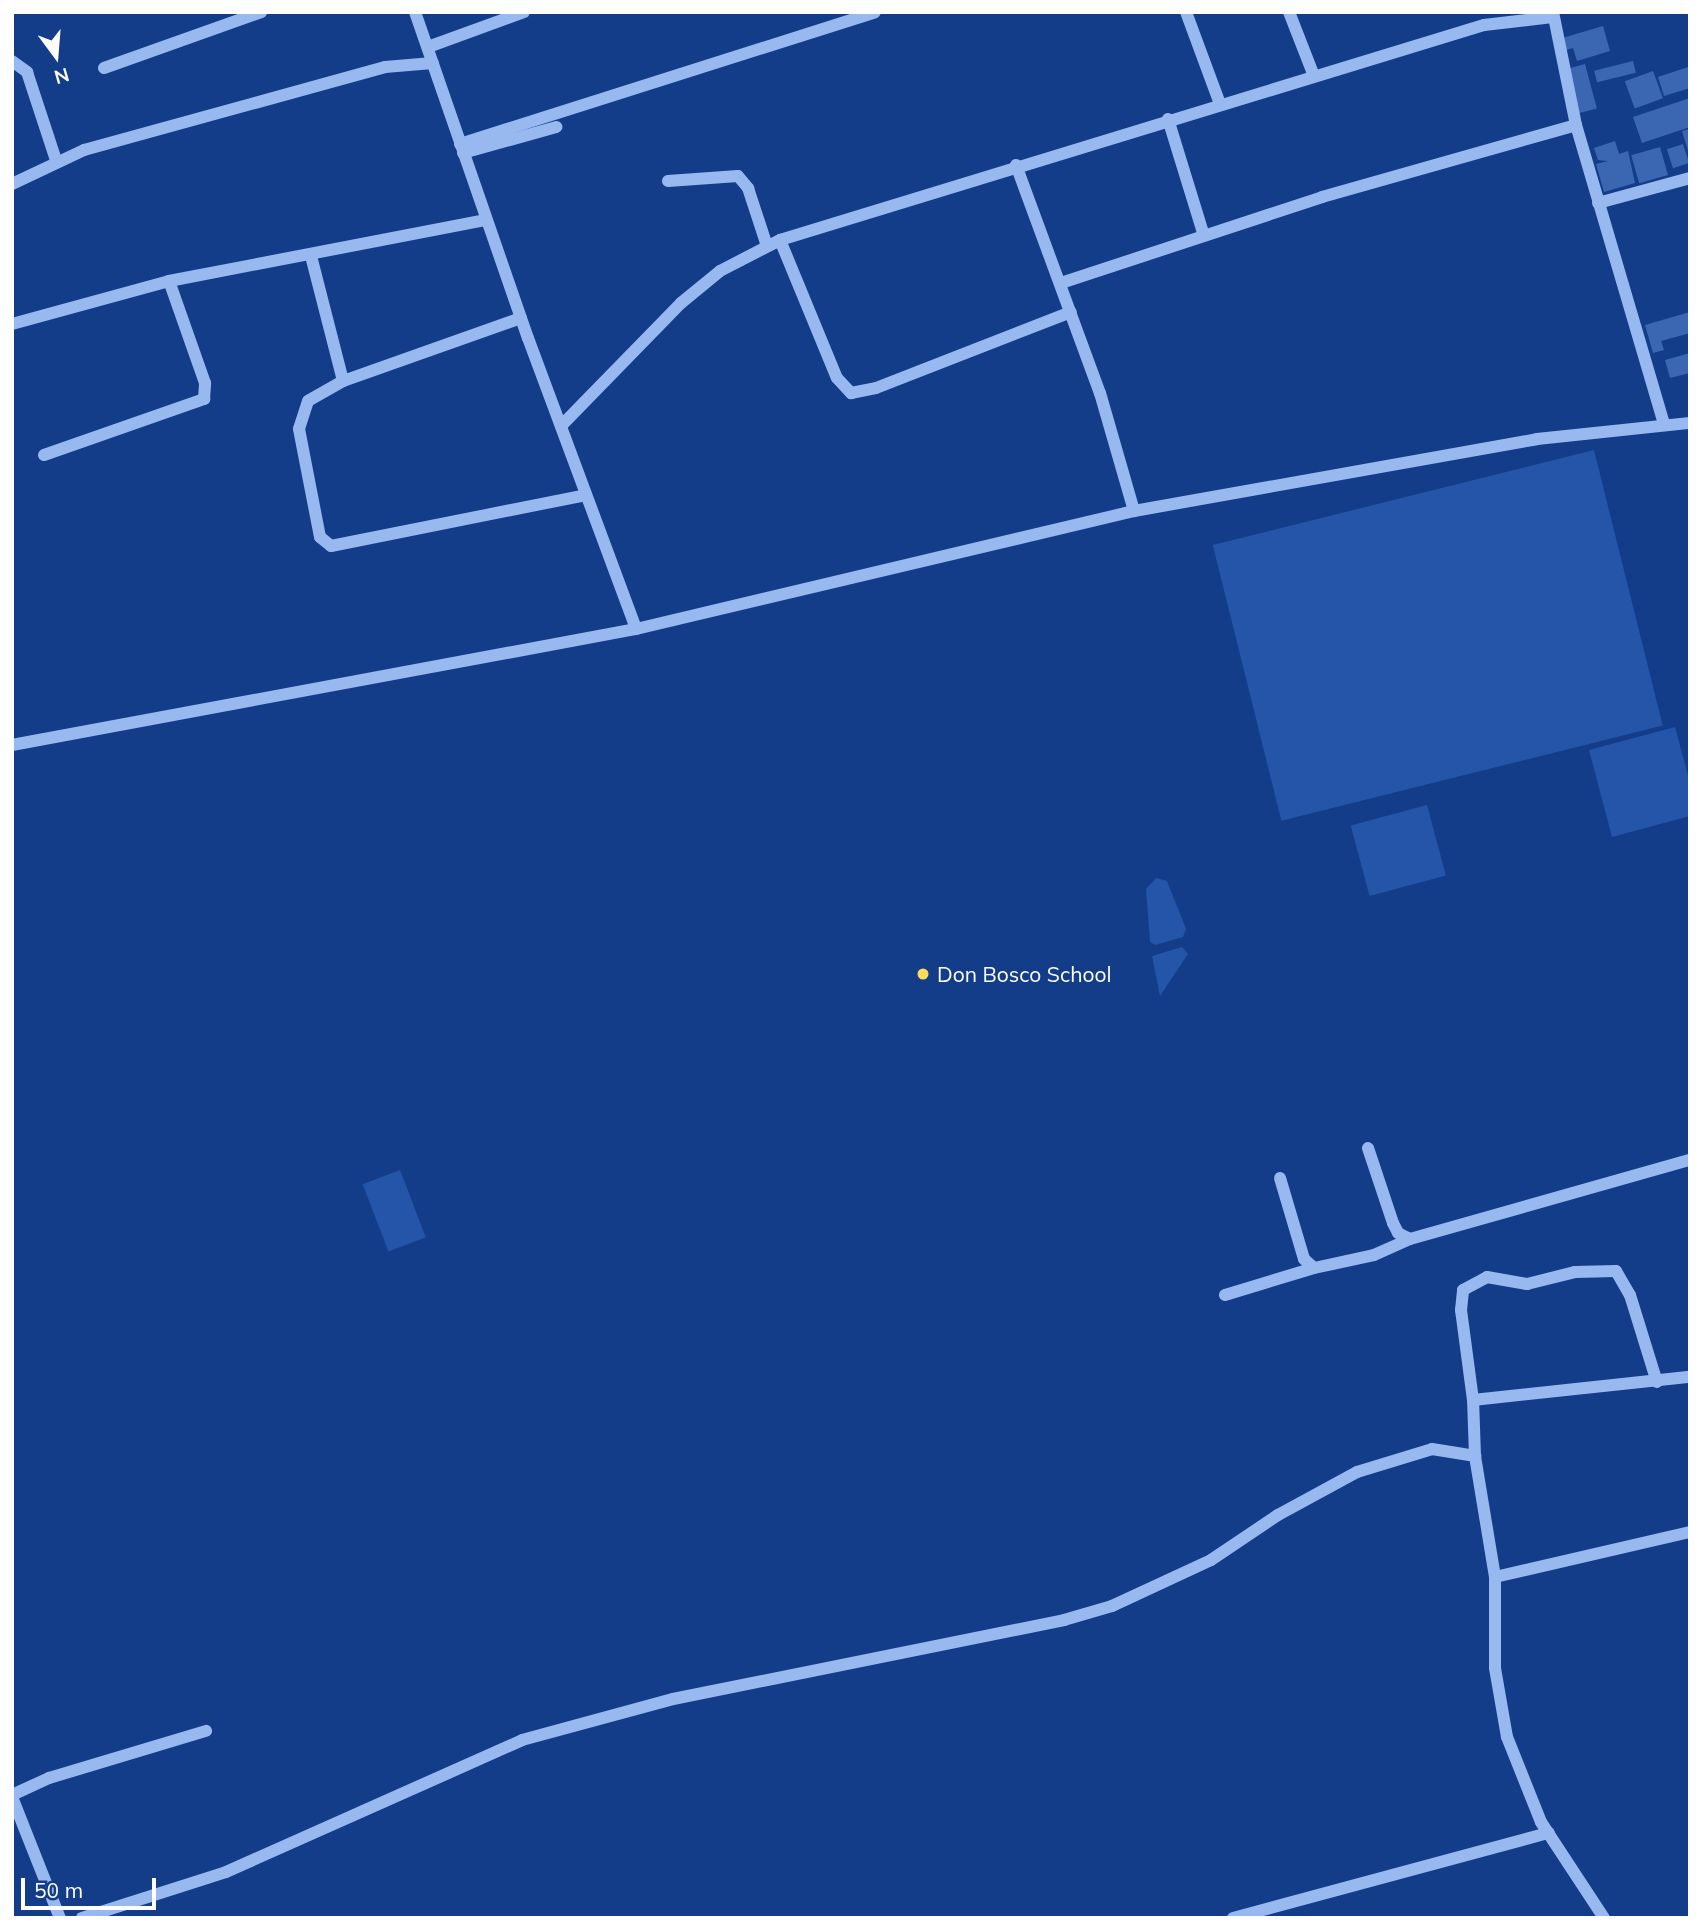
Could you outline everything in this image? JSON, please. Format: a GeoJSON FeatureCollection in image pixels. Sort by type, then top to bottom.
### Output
{"type":"FeatureCollection","features":[{"type":"Feature","properties":{"kind":"street"},"geometry":{"type":"LineString","coordinates":[[104,68],[261,12]]}},
{"type":"Feature","properties":{"kind":"street"},"geometry":{"type":"LineString","coordinates":[[415,12],[521,318],[636,629]]}},
{"type":"Feature","properties":{"kind":"street"},"geometry":{"type":"LineString","coordinates":[[428,47],[524,12]]}},
{"type":"Feature","properties":{"kind":"street"},"geometry":{"type":"LineString","coordinates":[[462,149],[875,12]]}},
{"type":"Feature","properties":{"kind":"street"},"geometry":{"type":"LineString","coordinates":[[1186,12],[1220,104]]}},
{"type":"Feature","properties":{"kind":"street"},"geometry":{"type":"LineString","coordinates":[[1289,12],[1314,76]]}},
{"type":"Feature","properties":{"kind":"street"},"geometry":{"type":"LineString","coordinates":[[561,426],[681,303],[720,271],[780,240],[1016,165],[1484,25],[1553,15],[1576,125],[1664,424]]}},
{"type":"Feature","properties":{"kind":"street"},"geometry":{"type":"LineString","coordinates":[[12,61],[27,72],[57,160]]}},
{"type":"Feature","properties":{"kind":"street"},"geometry":{"type":"LineString","coordinates":[[12,184],[57,160],[385,67],[433,63]]}},
{"type":"Feature","properties":{"kind":"street"},"geometry":{"type":"LineString","coordinates":[[1168,120],[1204,236]]}},
{"type":"Feature","properties":{"kind":"street"},"geometry":{"type":"LineString","coordinates":[[1061,283],[1204,236],[1576,125]]}},
{"type":"Feature","properties":{"kind":"street"},"geometry":{"type":"LineString","coordinates":[[462,149],[556,127]]}},
{"type":"Feature","properties":{"kind":"street"},"geometry":{"type":"LineString","coordinates":[[1016,165],[1071,312],[1134,511]]}},
{"type":"Feature","properties":{"kind":"street"},"geometry":{"type":"LineString","coordinates":[[668,181],[738,176],[748,188],[767,246]]}},
{"type":"Feature","properties":{"kind":"street"},"geometry":{"type":"LineString","coordinates":[[1598,202],[1690,178]]}},
{"type":"Feature","properties":{"kind":"street"},"geometry":{"type":"LineString","coordinates":[[12,324],[169,281],[311,257],[486,220]]}},
{"type":"Feature","properties":{"kind":"street"},"geometry":{"type":"LineString","coordinates":[[780,240],[837,378],[852,393],[876,388],[1071,312]]}},
{"type":"Feature","properties":{"kind":"street"},"geometry":{"type":"LineString","coordinates":[[311,257],[343,381]]}},
{"type":"Feature","properties":{"kind":"street"},"geometry":{"type":"LineString","coordinates":[[44,455],[204,399],[205,383],[169,281]]}},
{"type":"Feature","properties":{"kind":"street"},"geometry":{"type":"LineString","coordinates":[[521,318],[343,381],[308,401],[300,416],[303,461],[320,537],[326,545],[586,495]]}},
{"type":"Feature","properties":{"kind":"street"},"geometry":{"type":"LineString","coordinates":[[12,745],[636,629],[1134,511],[1536,439],[1690,423]]}},
{"type":"Feature","properties":{"kind":"street"},"geometry":{"type":"LineString","coordinates":[[1368,1148],[1393,1223],[1398,1233],[1410,1239]]}},
{"type":"Feature","properties":{"kind":"street"},"geometry":{"type":"LineString","coordinates":[[1226,1295],[1314,1268],[1374,1255],[1410,1239],[1690,1160]]}},
{"type":"Feature","properties":{"kind":"street"},"geometry":{"type":"LineString","coordinates":[[1280,1178],[1304,1259],[1314,1268]]}},
{"type":"Feature","properties":{"kind":"street"},"geometry":{"type":"LineString","coordinates":[[1604,1918],[1549,1833],[1524,1785],[1499,1701],[1495,1577],[1475,1456],[1474,1400],[1461,1298],[1469,1284],[1487,1277],[1527,1284],[1575,1272],[1616,1271],[1627,1287],[1657,1382]]}},
{"type":"Feature","properties":{"kind":"street"},"geometry":{"type":"LineString","coordinates":[[1474,1400],[1690,1377]]}},
{"type":"Feature","properties":{"kind":"street"},"geometry":{"type":"LineString","coordinates":[[82,1918],[226,1872],[522,1740],[673,1699],[1064,1620],[1112,1606],[1211,1560],[1278,1515],[1357,1472],[1432,1449],[1475,1456]]}},
{"type":"Feature","properties":{"kind":"street"},"geometry":{"type":"LineString","coordinates":[[1495,1577],[1690,1532]]}},
{"type":"Feature","properties":{"kind":"street"},"geometry":{"type":"LineString","coordinates":[[60,1918],[12,1796],[61,1774],[206,1731]]}},
{"type":"Feature","properties":{"kind":"street"},"geometry":{"type":"LineString","coordinates":[[1233,1918],[1549,1833]]}},
{"type":"Feature","properties":{"kind":"shaded area"},"geometry":{"type":"Polygon","coordinates":[[[1594,450],[1663,726],[1281,821],[1213,545],[1594,450]]]}},
{"type":"Feature","properties":{"kind":"shaded area"},"geometry":{"type":"Polygon","coordinates":[[[1675,727],[1690,783],[1690,816],[1612,837],[1589,750],[1675,727]]]}},
{"type":"Feature","properties":{"kind":"shaded area"},"geometry":{"type":"Polygon","coordinates":[[[1427,805],[1446,876],[1370,896],[1351,825],[1427,805]]]}},
{"type":"Feature","properties":{"kind":"shaded area"},"geometry":{"type":"Polygon","coordinates":[[[1156,878],[1167,881],[1186,929],[1183,937],[1155,945],[1150,942],[1146,889],[1156,878]]]}},
{"type":"Feature","properties":{"kind":"shaded area"},"geometry":{"type":"Polygon","coordinates":[[[1182,947],[1188,954],[1160,996],[1152,956],[1182,947]]]}},
{"type":"Feature","properties":{"kind":"shaded area"},"geometry":{"type":"Polygon","coordinates":[[[400,1170],[426,1237],[388,1252],[363,1184],[400,1170]]]}},
{"type":"Feature","properties":{"kind":"building"},"geometry":{"type":"Polygon","coordinates":[[[1603,26],[1610,51],[1577,61],[1573,48],[1563,51],[1559,39],[1603,26]]]}},
{"type":"Feature","properties":{"kind":"building"},"geometry":{"type":"Polygon","coordinates":[[[1633,61],[1636,73],[1597,82],[1594,71],[1633,61]]]}},
{"type":"Feature","properties":{"kind":"building"},"geometry":{"type":"Polygon","coordinates":[[[1585,64],[1597,108],[1578,114],[1566,69],[1585,64]]]}},
{"type":"Feature","properties":{"kind":"building"},"geometry":{"type":"Polygon","coordinates":[[[1688,67],[1690,88],[1664,96],[1658,77],[1688,67]]]}},
{"type":"Feature","properties":{"kind":"building"},"geometry":{"type":"Polygon","coordinates":[[[1653,71],[1663,98],[1635,109],[1625,81],[1653,71]]]}},
{"type":"Feature","properties":{"kind":"building"},"geometry":{"type":"Polygon","coordinates":[[[1690,98],[1690,127],[1642,143],[1633,117],[1690,98]]]}},
{"type":"Feature","properties":{"kind":"building"},"geometry":{"type":"Polygon","coordinates":[[[1690,129],[1690,154],[1689,154],[1682,131],[1690,129]]]}},
{"type":"Feature","properties":{"kind":"building"},"geometry":{"type":"Polygon","coordinates":[[[1615,141],[1619,154],[1628,151],[1635,183],[1604,192],[1596,164],[1608,161],[1598,160],[1594,148],[1615,141]]]}},
{"type":"Feature","properties":{"kind":"building"},"geometry":{"type":"Polygon","coordinates":[[[1683,144],[1689,163],[1673,168],[1667,149],[1683,144]]]}},
{"type":"Feature","properties":{"kind":"building"},"geometry":{"type":"Polygon","coordinates":[[[1660,147],[1668,175],[1639,183],[1631,155],[1660,147]]]}},
{"type":"Feature","properties":{"kind":"building"},"geometry":{"type":"Polygon","coordinates":[[[1690,312],[1690,333],[1661,341],[1664,350],[1653,353],[1645,325],[1690,312]]]}},
{"type":"Feature","properties":{"kind":"building"},"geometry":{"type":"Polygon","coordinates":[[[1690,353],[1690,373],[1670,378],[1665,360],[1690,353]]]}},
{"type":"Feature","properties":{"kind":"place","name":"Don Bosco School"},"geometry":{"type":"Point","coordinates":[923,974]}}]}
